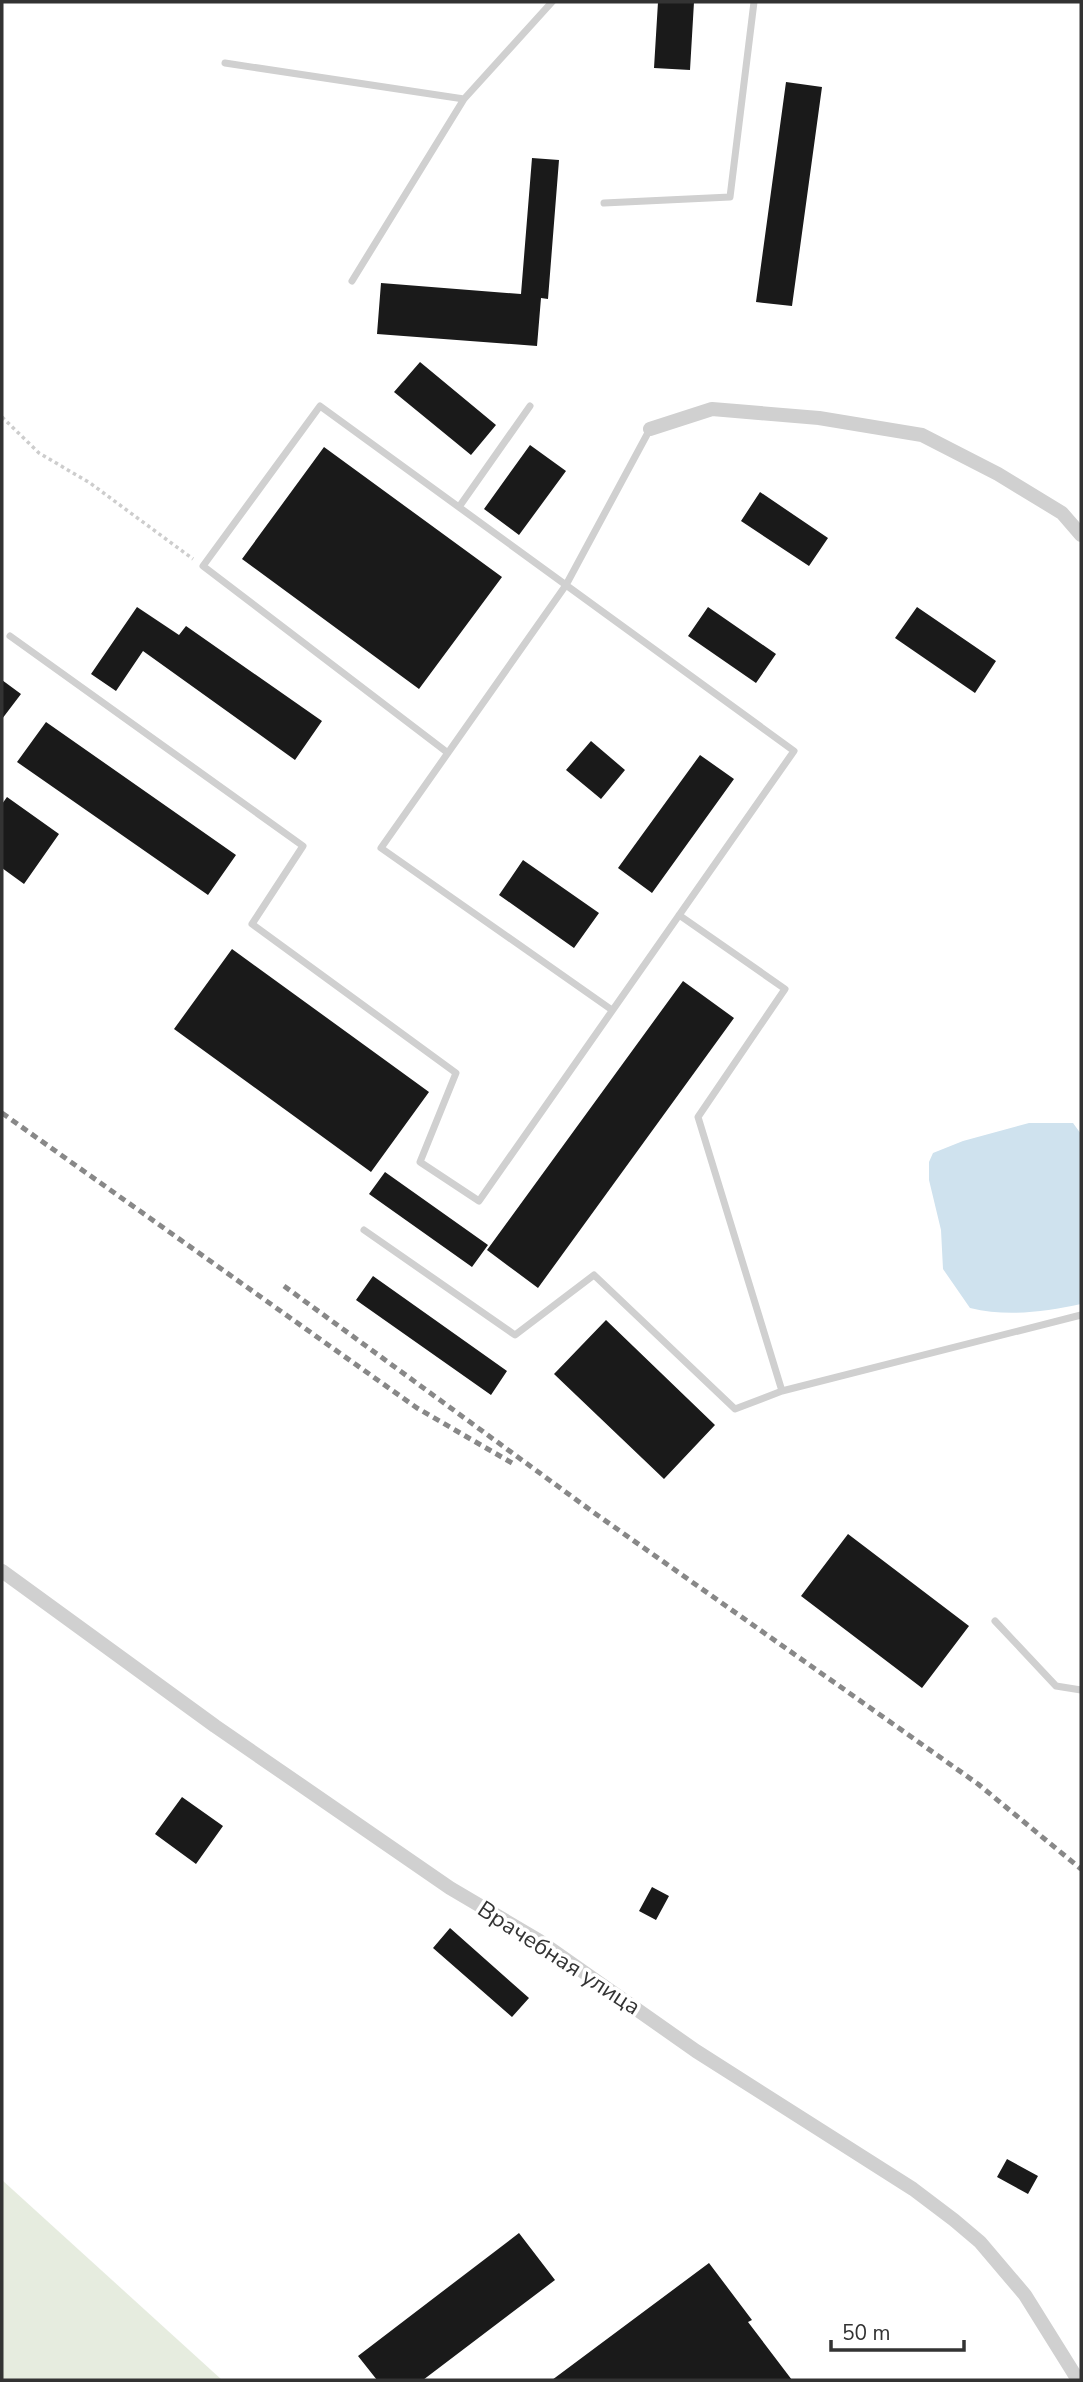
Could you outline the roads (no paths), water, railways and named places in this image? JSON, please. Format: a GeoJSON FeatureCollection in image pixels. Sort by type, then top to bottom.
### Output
{"type":"FeatureCollection","features":[{"type":"Feature","properties":{"kind":"street"},"geometry":{"type":"LineString","coordinates":[[650,429],[712,409],[819,418],[922,435],[998,474],[1062,513],[1081,535]]}},
{"type":"Feature","properties":{"kind":"street","name":"Врачебная улица"},"geometry":{"type":"LineString","coordinates":[[2,1572],[215,1726],[450,1888],[538,1940],[696,2051],[913,2189],[980,2242],[1018,2286],[1079,2380]]}},
{"type":"Feature","properties":{"kind":"lane"},"geometry":{"type":"LineString","coordinates":[[352,281],[464,99],[552,2]]}},
{"type":"Feature","properties":{"kind":"lane"},"geometry":{"type":"LineString","coordinates":[[604,203],[730,197],[754,2]]}},
{"type":"Feature","properties":{"kind":"lane"},"geometry":{"type":"LineString","coordinates":[[225,63],[464,99]]}},
{"type":"Feature","properties":{"kind":"lane"},"geometry":{"type":"LineString","coordinates":[[10,635],[303,846],[252,924],[456,1073],[421,1162],[479,1201],[794,751],[320,406],[203,566],[448,753]]}},
{"type":"Feature","properties":{"kind":"lane"},"geometry":{"type":"LineString","coordinates":[[459,507],[530,406]]}},
{"type":"Feature","properties":{"kind":"lane"},"geometry":{"type":"LineString","coordinates":[[612,1010],[381,848],[566,584],[650,429]]}},
{"type":"Feature","properties":{"kind":"lane"},"geometry":{"type":"LineString","coordinates":[[679,915],[785,989],[698,1117],[782,1391]]}},
{"type":"Feature","properties":{"kind":"lane"},"geometry":{"type":"LineString","coordinates":[[363,1230],[515,1335],[594,1275],[735,1409],[782,1391],[1081,1315]]}},
{"type":"Feature","properties":{"kind":"lane"},"geometry":{"type":"LineString","coordinates":[[995,1620],[1056,1685],[1081,1690]]}},
{"type":"Feature","properties":{"kind":"water"},"geometry":{"type":"Polygon","coordinates":[[[1029,1123],[1073,1123],[1081,1134],[1081,1304],[1026,1312],[970,1308],[943,1269],[941,1230],[929,1180],[929,1162],[933,1153],[963,1141],[1029,1123]]]}},
{"type":"Feature","properties":{"kind":"railway"},"geometry":{"type":"LineString","coordinates":[[2,1113],[417,1408],[512,1463]]}},
{"type":"Feature","properties":{"kind":"railway"},"geometry":{"type":"LineString","coordinates":[[284,1286],[593,1512],[978,1784],[1081,1869]]}}]}
